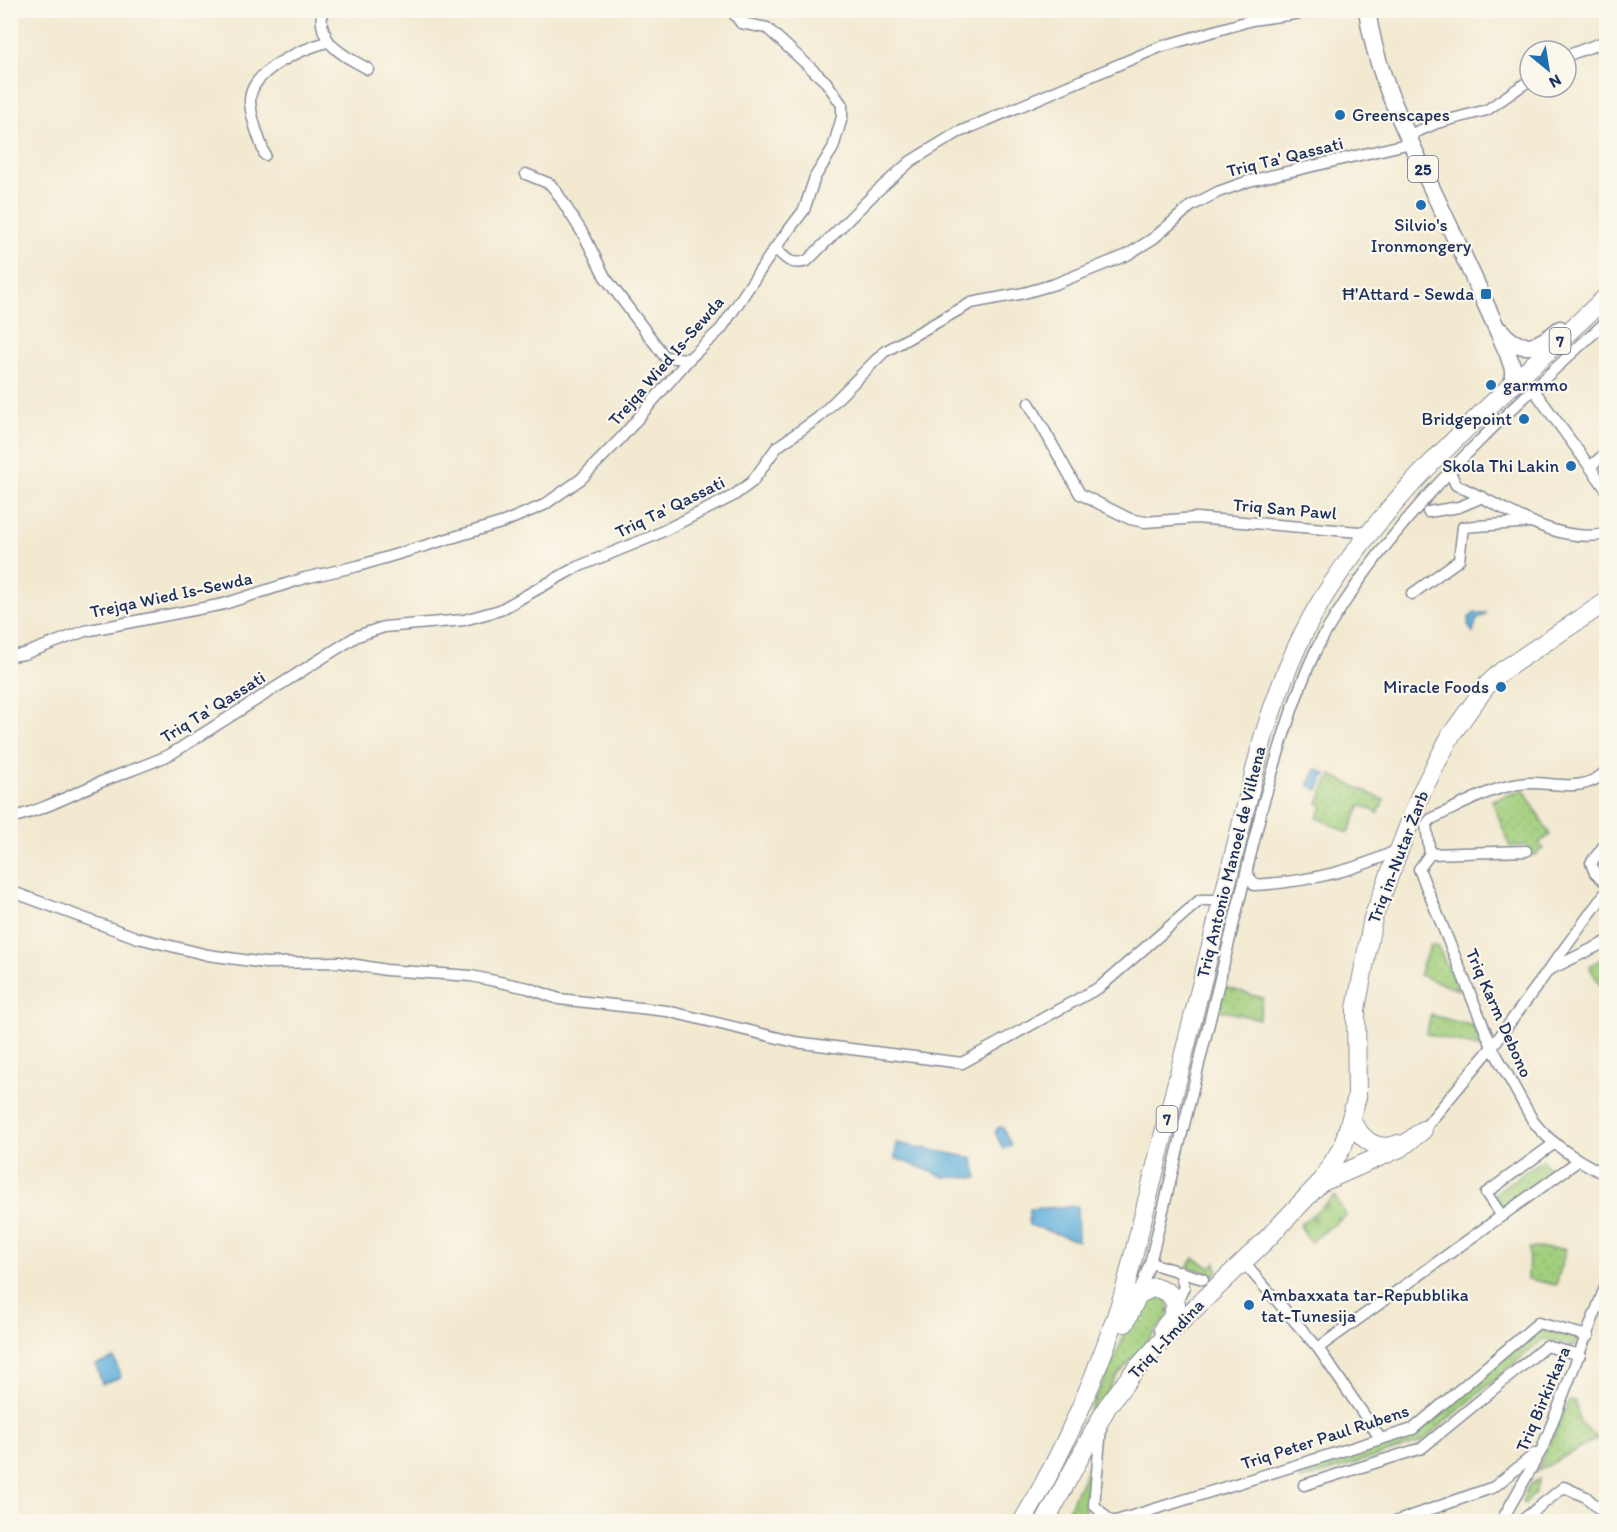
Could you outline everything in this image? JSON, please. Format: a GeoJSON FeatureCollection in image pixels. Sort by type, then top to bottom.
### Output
{"type":"FeatureCollection","features":[{"type":"Feature","properties":{"kind":"highway","name":"Triq Antonio Manoel de Vilhena"},"geometry":{"type":"LineString","coordinates":[[1022,1521],[1039,1493],[1110,1338],[1125,1289],[1221,900],[1278,689],[1298,643],[1322,599],[1371,533],[1437,458],[1606,297]]}},
{"type":"Feature","properties":{"kind":"highway","name":"Triq in-Nutar Żarb"},"geometry":{"type":"LineString","coordinates":[[1320,1183],[1343,1146],[1357,1097],[1356,1010],[1373,918],[1421,793],[1451,735],[1487,685],[1525,655],[1606,602]]}},
{"type":"Feature","properties":{"kind":"highway"},"geometry":{"type":"LineString","coordinates":[[1351,1121],[1360,1136],[1379,1147],[1391,1147],[1423,1130]]}},
{"type":"Feature","properties":{"kind":"highway"},"geometry":{"type":"LineString","coordinates":[[1320,1183],[1402,1147],[1423,1130]]}},
{"type":"Feature","properties":{"kind":"highway","name":"Triq l-Imdina"},"geometry":{"type":"LineString","coordinates":[[1045,1521],[1104,1411],[1168,1334],[1245,1266],[1320,1183]]}},
{"type":"Feature","properties":{"kind":"highway"},"geometry":{"type":"LineString","coordinates":[[1039,1493],[1066,1450],[1109,1364],[1138,1295],[1154,1287],[1169,1293],[1176,1304],[1172,1317],[1127,1375],[1104,1411]]}},
{"type":"Feature","properties":{"kind":"main road","name":"25"},"geometry":{"type":"LineString","coordinates":[[1367,10],[1372,49],[1409,140],[1495,323],[1513,369],[1513,386]]}},
{"type":"Feature","properties":{"kind":"main road","name":"25"},"geometry":{"type":"LineString","coordinates":[[1495,323],[1505,336],[1520,346],[1545,342],[1606,288]]}},
{"type":"Feature","properties":{"kind":"street"},"geometry":{"type":"LineString","coordinates":[[322,10],[320,24],[327,42],[368,69]]}},
{"type":"Feature","properties":{"kind":"street"},"geometry":{"type":"LineString","coordinates":[[731,10],[741,23]]}},
{"type":"Feature","properties":{"kind":"street"},"geometry":{"type":"LineString","coordinates":[[741,23],[744,10]]}},
{"type":"Feature","properties":{"kind":"street"},"geometry":{"type":"LineString","coordinates":[[775,248],[788,262],[796,264],[807,261],[875,193],[911,161],[972,126],[1160,47],[1252,20],[1322,10]]}},
{"type":"Feature","properties":{"kind":"street","name":"Trejqa Wied Is-Sewda"},"geometry":{"type":"LineString","coordinates":[[10,656],[24,654],[101,627],[230,603],[305,578],[370,563],[530,512],[568,491],[622,437],[690,359],[728,320],[775,248],[804,210],[815,177],[833,148],[842,117],[842,105],[826,82],[767,28],[741,23]]}},
{"type":"Feature","properties":{"kind":"street"},"geometry":{"type":"LineString","coordinates":[[1578,52],[1606,41]]}},
{"type":"Feature","properties":{"kind":"street"},"geometry":{"type":"LineString","coordinates":[[265,155],[251,111],[250,98],[255,86],[268,71],[287,58],[327,42]]}},
{"type":"Feature","properties":{"kind":"street","name":"Triq Ta' Qassati"},"geometry":{"type":"LineString","coordinates":[[10,818],[48,807],[102,781],[165,757],[357,636],[384,627],[465,620],[500,610],[575,568],[653,536],[733,496],[752,482],[777,447],[818,418],[884,352],[971,303],[1055,284],[1127,255],[1154,238],[1191,206],[1218,192],[1249,181],[1409,140],[1437,123],[1487,110],[1518,88]]}},
{"type":"Feature","properties":{"kind":"street"},"geometry":{"type":"LineString","coordinates":[[526,174],[550,184],[556,190],[585,237],[605,277],[665,357],[690,359]]}},
{"type":"Feature","properties":{"kind":"street"},"geometry":{"type":"LineString","coordinates":[[1138,1295],[1150,1263],[1281,741],[1315,652],[1341,608],[1398,530],[1450,472],[1536,385],[1606,322]]}},
{"type":"Feature","properties":{"kind":"street"},"geometry":{"type":"LineString","coordinates":[[1536,385],[1536,393],[1606,489]]}},
{"type":"Feature","properties":{"kind":"street","name":"Triq San Pawl"},"geometry":{"type":"LineString","coordinates":[[1029,403],[1080,494],[1116,513],[1138,521],[1196,518],[1371,533]]}},
{"type":"Feature","properties":{"kind":"street"},"geometry":{"type":"LineString","coordinates":[[1591,466],[1606,453]]}},
{"type":"Feature","properties":{"kind":"street"},"geometry":{"type":"LineString","coordinates":[[1450,472],[1456,485],[1483,496],[1532,522],[1567,533],[1606,534]]}},
{"type":"Feature","properties":{"kind":"street"},"geometry":{"type":"LineString","coordinates":[[1428,512],[1459,507],[1483,496]]}},
{"type":"Feature","properties":{"kind":"street"},"geometry":{"type":"LineString","coordinates":[[1412,594],[1459,560],[1463,527],[1459,507]]}},
{"type":"Feature","properties":{"kind":"street"},"geometry":{"type":"LineString","coordinates":[[1463,527],[1532,522]]}},
{"type":"Feature","properties":{"kind":"street","name":"Triq Karm Debono"},"geometry":{"type":"LineString","coordinates":[[1606,774],[1585,785],[1574,787],[1529,783],[1503,788],[1431,819],[1426,825],[1430,854],[1419,869],[1492,1047],[1533,1121],[1555,1143],[1578,1161],[1606,1175]]}},
{"type":"Feature","properties":{"kind":"street"},"geometry":{"type":"LineString","coordinates":[[1606,843],[1591,863],[1594,873],[1606,883]]}},
{"type":"Feature","properties":{"kind":"street"},"geometry":{"type":"LineString","coordinates":[[1247,873],[1254,885],[1289,883],[1368,865],[1400,848]]}},
{"type":"Feature","properties":{"kind":"street"},"geometry":{"type":"LineString","coordinates":[[1430,854],[1526,851]]}},
{"type":"Feature","properties":{"kind":"street"},"geometry":{"type":"LineString","coordinates":[[10,891],[138,938],[208,955],[265,963],[339,962],[386,970],[471,976],[528,988],[559,999],[667,1011],[795,1042],[962,1063],[1100,987],[1200,900],[1221,900]]}},
{"type":"Feature","properties":{"kind":"street"},"geometry":{"type":"LineString","coordinates":[[1423,1130],[1492,1047],[1606,892]]}},
{"type":"Feature","properties":{"kind":"street"},"geometry":{"type":"LineString","coordinates":[[1550,969],[1606,942]]}},
{"type":"Feature","properties":{"kind":"street"},"geometry":{"type":"LineString","coordinates":[[1502,1216],[1486,1193],[1555,1143]]}},
{"type":"Feature","properties":{"kind":"street"},"geometry":{"type":"LineString","coordinates":[[1318,1348],[1578,1161]]}},
{"type":"Feature","properties":{"kind":"street"},"geometry":{"type":"LineString","coordinates":[[1150,1263],[1203,1279]]}},
{"type":"Feature","properties":{"kind":"street"},"geometry":{"type":"LineString","coordinates":[[1245,1266],[1318,1348],[1380,1438]]}},
{"type":"Feature","properties":{"kind":"street"},"geometry":{"type":"LineString","coordinates":[[1176,1304],[1184,1287],[1180,1271]]}},
{"type":"Feature","properties":{"kind":"street","name":"Triq Birkirkara"},"geometry":{"type":"LineString","coordinates":[[1501,1521],[1542,1449],[1606,1285]]}},
{"type":"Feature","properties":{"kind":"street","name":"Triq Peter Paul Rubens"},"geometry":{"type":"LineString","coordinates":[[1111,1521],[1413,1429],[1538,1323],[1588,1336]]}},
{"type":"Feature","properties":{"kind":"street"},"geometry":{"type":"LineString","coordinates":[[1304,1485],[1422,1448],[1546,1346],[1580,1355]]}},
{"type":"Feature","properties":{"kind":"street"},"geometry":{"type":"LineString","coordinates":[[1104,1411],[1094,1505],[1111,1521]]}},
{"type":"Feature","properties":{"kind":"street"},"geometry":{"type":"LineString","coordinates":[[1395,1521],[1494,1487],[1542,1449]]}},
{"type":"Feature","properties":{"kind":"street"},"geometry":{"type":"LineString","coordinates":[[1520,1521],[1564,1487],[1586,1497],[1606,1515]]}},
{"type":"Feature","properties":{"kind":"green space"},"geometry":{"type":"Polygon","coordinates":[[[1331,775],[1384,800],[1378,813],[1361,805],[1348,833],[1317,818],[1323,806],[1318,803],[1331,775]]]}},
{"type":"Feature","properties":{"kind":"green space"},"geometry":{"type":"Polygon","coordinates":[[[1524,790],[1550,835],[1539,843],[1543,849],[1533,856],[1526,845],[1510,847],[1492,800],[1524,790]]]}},
{"type":"Feature","properties":{"kind":"green space"},"geometry":{"type":"Polygon","coordinates":[[[1430,945],[1438,947],[1458,990],[1419,975],[1430,945]]]}},
{"type":"Feature","properties":{"kind":"green space"},"geometry":{"type":"Polygon","coordinates":[[[1604,957],[1606,961],[1606,994],[1589,967],[1604,957]]]}},
{"type":"Feature","properties":{"kind":"green space"},"geometry":{"type":"Polygon","coordinates":[[[1224,987],[1263,998],[1259,1019],[1219,1010],[1224,987]]]}},
{"type":"Feature","properties":{"kind":"green space"},"geometry":{"type":"Polygon","coordinates":[[[1431,1015],[1473,1026],[1481,1048],[1426,1034],[1431,1015]]]}},
{"type":"Feature","properties":{"kind":"green space"},"geometry":{"type":"Polygon","coordinates":[[[1542,1160],[1552,1173],[1504,1208],[1494,1194],[1542,1160]]]}},
{"type":"Feature","properties":{"kind":"green space"},"geometry":{"type":"Polygon","coordinates":[[[1335,1196],[1346,1216],[1310,1242],[1300,1225],[1335,1196]]]}},
{"type":"Feature","properties":{"kind":"green space"},"geometry":{"type":"Polygon","coordinates":[[[1529,1248],[1566,1249],[1556,1285],[1528,1279],[1529,1248]]]}},
{"type":"Feature","properties":{"kind":"green space"},"geometry":{"type":"Polygon","coordinates":[[[1194,1258],[1211,1268],[1216,1262],[1215,1275],[1188,1267],[1194,1258]]]}},
{"type":"Feature","properties":{"kind":"green space"},"geometry":{"type":"Polygon","coordinates":[[[1142,1296],[1165,1297],[1170,1308],[1166,1319],[1114,1380],[1062,1474],[1059,1472],[1106,1377],[1142,1296]]]}},
{"type":"Feature","properties":{"kind":"green space"},"geometry":{"type":"Polygon","coordinates":[[[1540,1329],[1577,1339],[1575,1346],[1543,1339],[1421,1442],[1300,1481],[1299,1473],[1418,1434],[1540,1329]]]}},
{"type":"Feature","properties":{"kind":"green space"},"geometry":{"type":"Polygon","coordinates":[[[1569,1401],[1576,1402],[1579,1421],[1598,1438],[1536,1472],[1569,1401]]]}},
{"type":"Feature","properties":{"kind":"green space"},"geometry":{"type":"Polygon","coordinates":[[[1093,1457],[1083,1521],[1063,1521],[1093,1457]]]}},
{"type":"Feature","properties":{"kind":"green space"},"geometry":{"type":"Polygon","coordinates":[[[1539,1479],[1535,1493],[1525,1504],[1522,1502],[1528,1486],[1539,1479]]]}},
{"type":"Feature","properties":{"kind":"water"},"geometry":{"type":"Polygon","coordinates":[[[1475,613],[1486,613],[1476,621],[1473,633],[1468,625],[1469,618],[1475,613]]]}},
{"type":"Feature","properties":{"kind":"water"},"geometry":{"type":"Polygon","coordinates":[[[1316,769],[1326,774],[1318,790],[1308,785],[1316,769]]]}},
{"type":"Feature","properties":{"kind":"water"},"geometry":{"type":"Polygon","coordinates":[[[999,1127],[1003,1128],[1011,1145],[1003,1149],[995,1132],[999,1127]]]}},
{"type":"Feature","properties":{"kind":"water"},"geometry":{"type":"Polygon","coordinates":[[[896,1143],[973,1158],[978,1178],[945,1177],[895,1158],[896,1143]]]}},
{"type":"Feature","properties":{"kind":"water"},"geometry":{"type":"Polygon","coordinates":[[[1077,1206],[1078,1241],[1029,1225],[1029,1209],[1077,1206]]]}},
{"type":"Feature","properties":{"kind":"water"},"geometry":{"type":"Polygon","coordinates":[[[114,1358],[121,1377],[102,1384],[96,1365],[114,1358]]]}},
{"type":"Feature","properties":{"kind":"place","name":"Greenscapes"},"geometry":{"type":"Point","coordinates":[1340,115]}},
{"type":"Feature","properties":{"kind":"place","name":"Silvio's Ironmongery"},"geometry":{"type":"Point","coordinates":[1421,205]}},
{"type":"Feature","properties":{"kind":"place","name":"Ħ'Attard - Sewda"},"geometry":{"type":"Point","coordinates":[1486,294]}},
{"type":"Feature","properties":{"kind":"place","name":"garmmo"},"geometry":{"type":"Point","coordinates":[1491,385]}},
{"type":"Feature","properties":{"kind":"place","name":"Bridgepoint"},"geometry":{"type":"Point","coordinates":[1524,419]}},
{"type":"Feature","properties":{"kind":"place","name":"Skola Thi Lakin"},"geometry":{"type":"Point","coordinates":[1571,466]}},
{"type":"Feature","properties":{"kind":"place","name":"Miracle Foods"},"geometry":{"type":"Point","coordinates":[1501,687]}},
{"type":"Feature","properties":{"kind":"place","name":"Ambaxxata tar-Repubblika tat-Tunesija"},"geometry":{"type":"Point","coordinates":[1249,1305]}}]}
